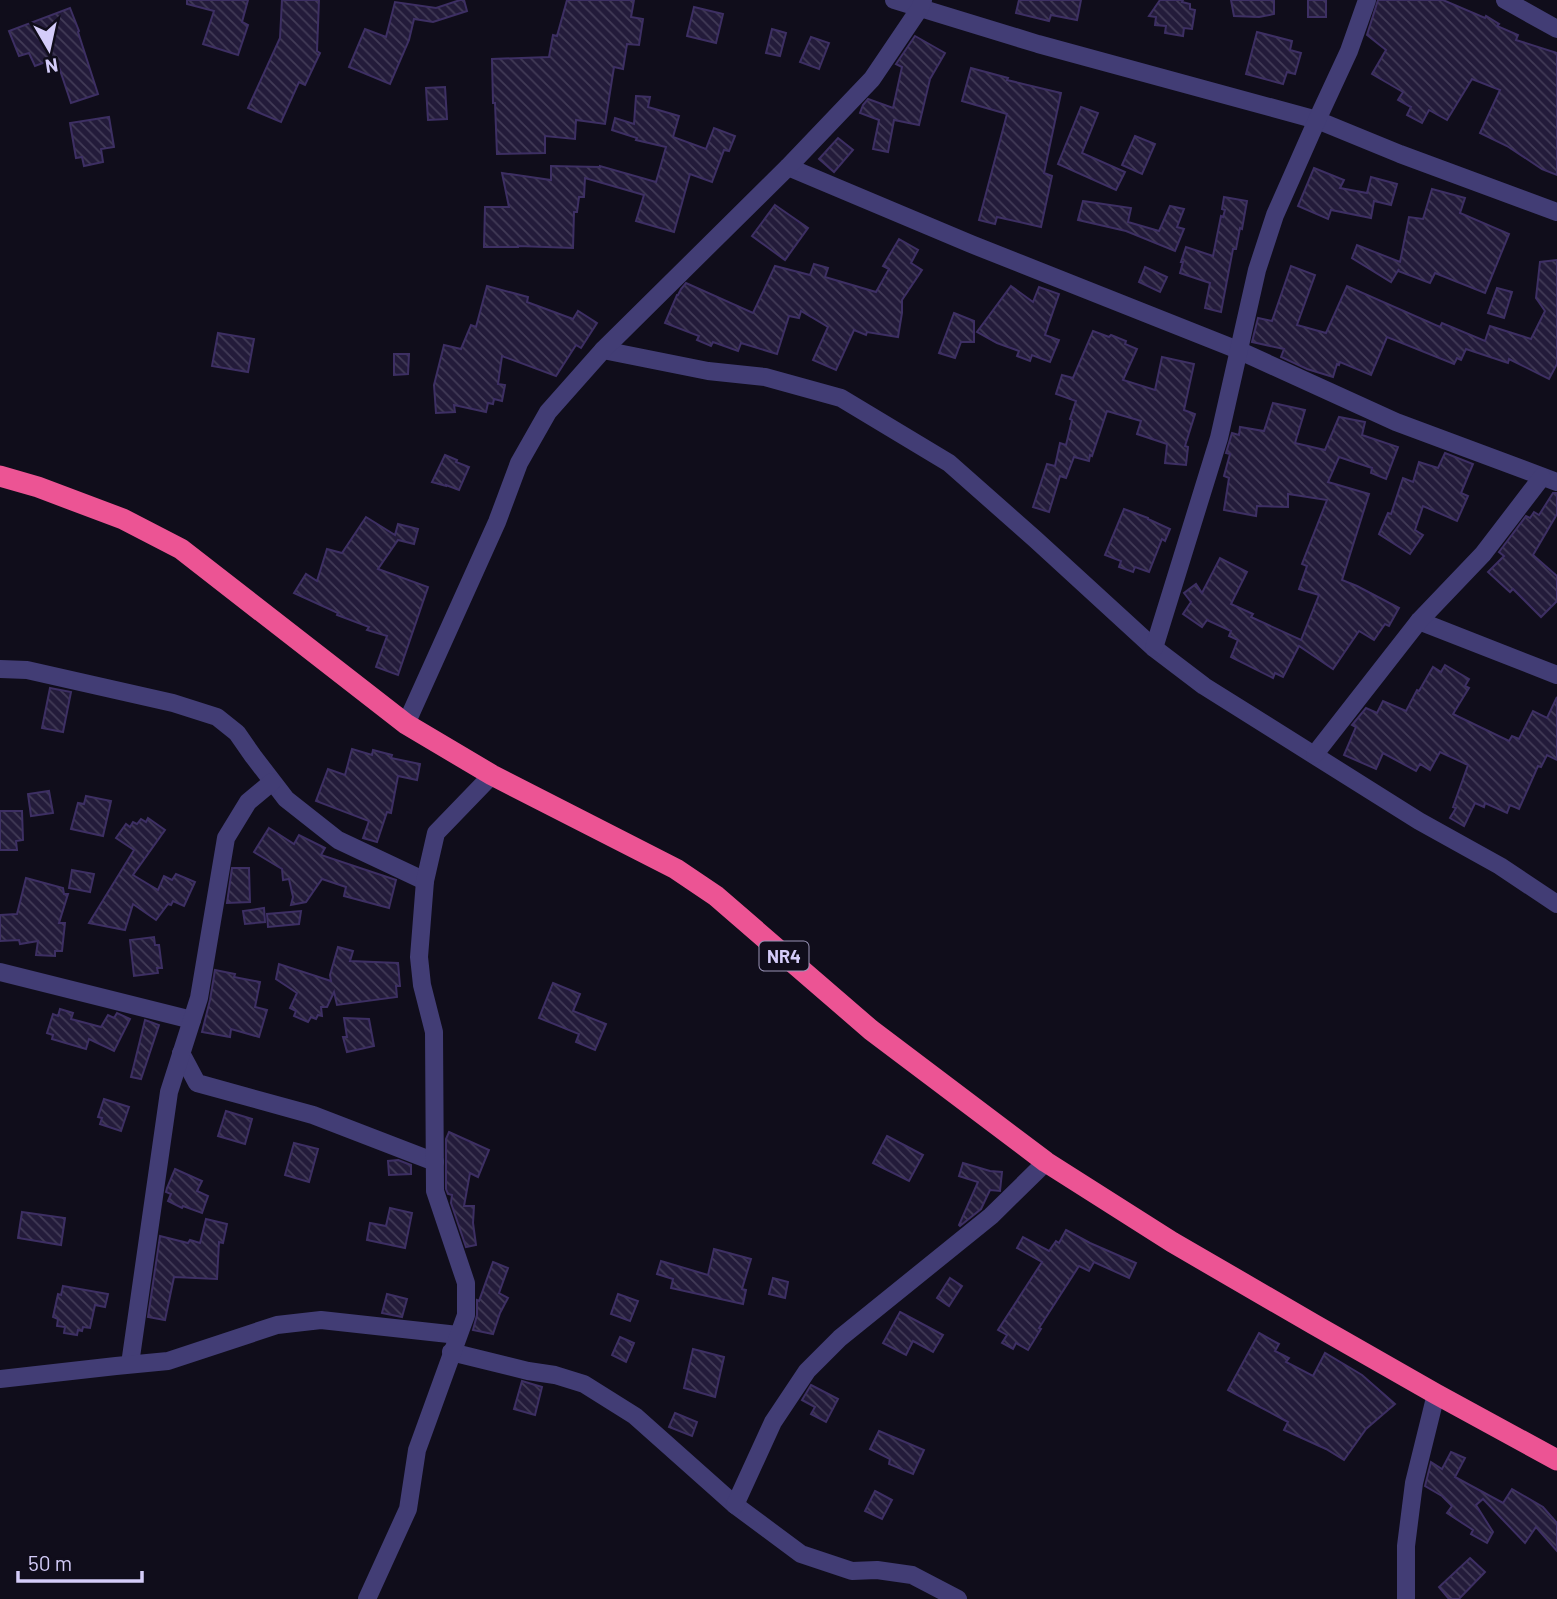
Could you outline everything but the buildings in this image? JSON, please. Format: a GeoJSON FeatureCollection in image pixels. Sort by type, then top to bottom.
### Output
{"type":"FeatureCollection","features":[{"type":"Feature","properties":{"kind":"highway","name":"NR4"},"geometry":{"type":"LineString","coordinates":[[0,477],[123,519],[181,550],[406,724],[492,775],[676,869],[716,896],[871,1030],[1046,1162],[1172,1242],[1436,1394],[1557,1460]]}},
{"type":"Feature","properties":{"kind":"street"},"geometry":{"type":"LineString","coordinates":[[894,0],[921,4],[1038,44],[1317,120],[1557,212]]}},
{"type":"Feature","properties":{"kind":"street"},"geometry":{"type":"LineString","coordinates":[[1154,648],[1219,438],[1257,270],[1275,215],[1349,51],[1367,0]]}},
{"type":"Feature","properties":{"kind":"street"},"geometry":{"type":"LineString","coordinates":[[1505,0],[1557,29]]}},
{"type":"Feature","properties":{"kind":"street"},"geometry":{"type":"LineString","coordinates":[[406,724],[497,522],[519,463],[548,412],[603,350],[788,167],[872,79],[921,4]]}},
{"type":"Feature","properties":{"kind":"street"},"geometry":{"type":"LineString","coordinates":[[788,167],[971,244],[1238,350],[1396,422],[1549,479],[1419,621],[1315,754]]}},
{"type":"Feature","properties":{"kind":"street"},"geometry":{"type":"LineString","coordinates":[[603,350],[708,371],[765,377],[841,398],[949,464],[1154,648],[1204,686],[1419,821],[1500,866],[1557,904]]}},
{"type":"Feature","properties":{"kind":"street"},"geometry":{"type":"LineString","coordinates":[[1419,621],[1557,675]]}},
{"type":"Feature","properties":{"kind":"street"},"geometry":{"type":"LineString","coordinates":[[0,669],[27,670],[173,703],[217,717],[237,733],[286,799],[338,839],[425,881]]}},
{"type":"Feature","properties":{"kind":"street"},"geometry":{"type":"LineString","coordinates":[[367,1599],[408,1509],[417,1450],[466,1315],[466,1283],[435,1191],[434,1032],[422,985],[419,957],[425,881],[436,833],[492,775]]}},
{"type":"Feature","properties":{"kind":"street"},"geometry":{"type":"LineString","coordinates":[[130,1364],[169,1092],[199,998],[226,838],[248,802],[272,782]]}},
{"type":"Feature","properties":{"kind":"street"},"geometry":{"type":"LineString","coordinates":[[0,972],[192,1020]]}},
{"type":"Feature","properties":{"kind":"street"},"geometry":{"type":"LineString","coordinates":[[181,1053],[197,1083],[313,1115],[435,1162]]}},
{"type":"Feature","properties":{"kind":"street"},"geometry":{"type":"LineString","coordinates":[[736,1505],[774,1422],[807,1371],[840,1338],[991,1216],[1046,1162]]}},
{"type":"Feature","properties":{"kind":"street"},"geometry":{"type":"LineString","coordinates":[[0,1380],[169,1361],[277,1325],[321,1320],[455,1344],[528,1371],[555,1375],[584,1384],[635,1416],[736,1505],[801,1553],[852,1571],[877,1570],[912,1575],[958,1599]]}},
{"type":"Feature","properties":{"kind":"street"},"geometry":{"type":"LineString","coordinates":[[1406,1599],[1406,1546],[1415,1483],[1436,1394]]}}]}
